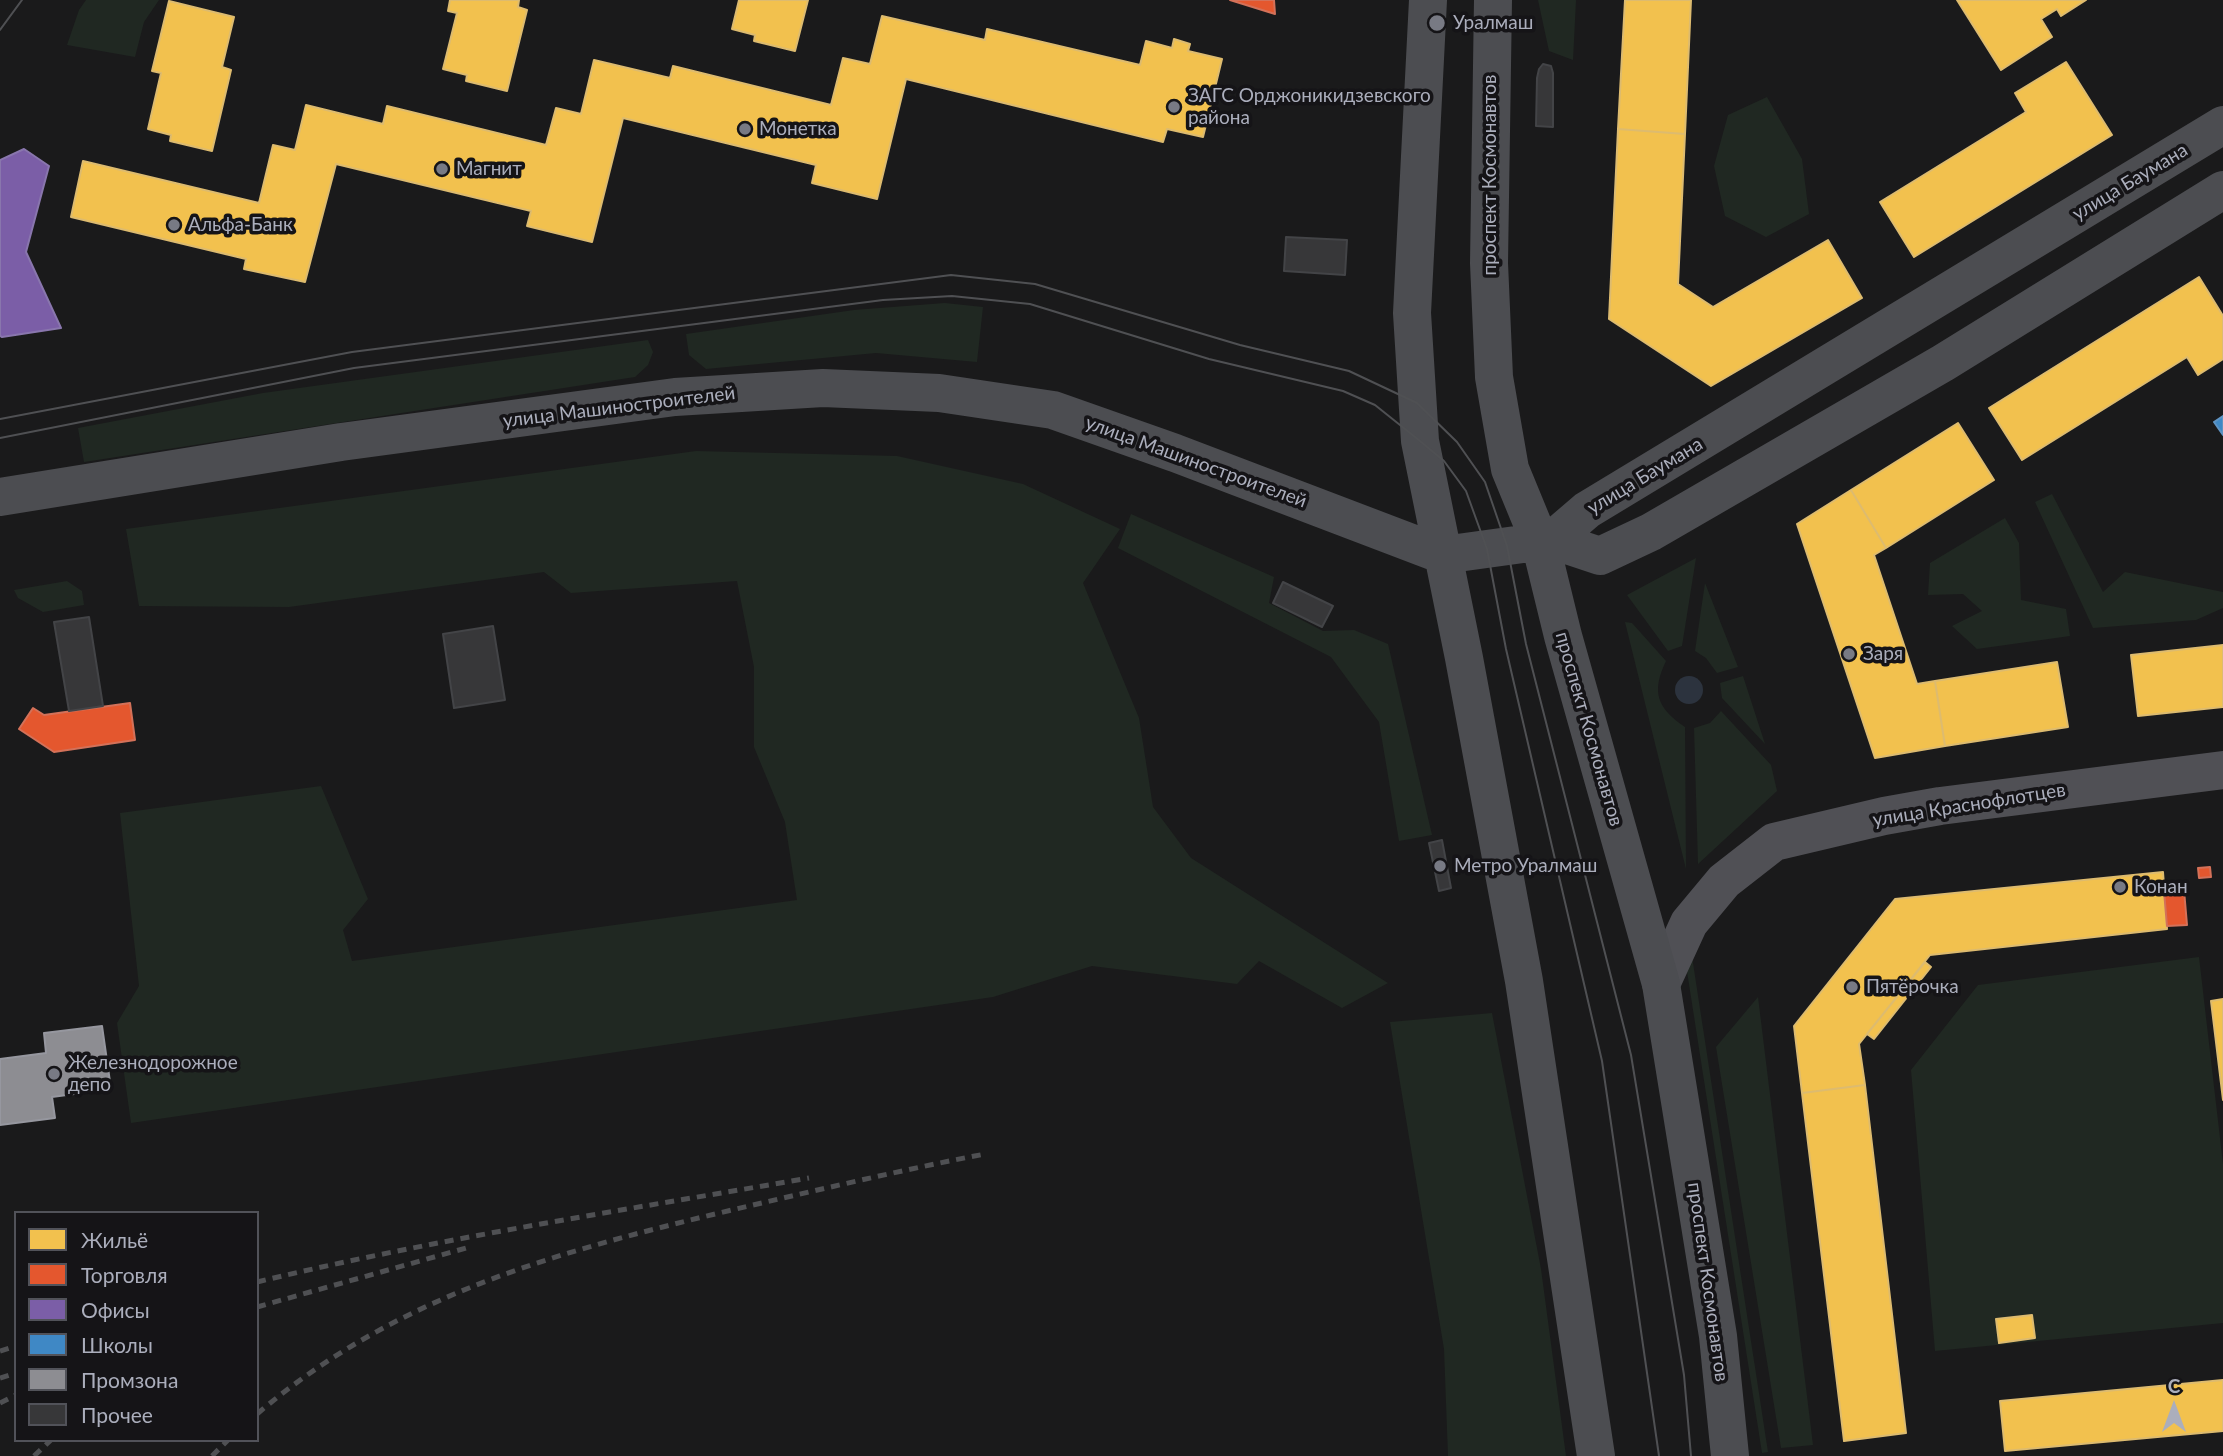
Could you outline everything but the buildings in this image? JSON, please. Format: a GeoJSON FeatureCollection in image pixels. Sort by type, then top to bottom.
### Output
{"type":"FeatureCollection","features":[{"type":"Feature","properties":{"kind":"main road"},"geometry":{"type":"LineString","coordinates":[[1428,0],[1412,313],[1420,441],[1524,981],[1596,1456]]}},
{"type":"Feature","properties":{"kind":"main road","name":"проспект Космонавтов"},"geometry":{"type":"LineString","coordinates":[[1493,0],[1489,263],[1494,377],[1510,470],[1546,541],[1563,636],[1661,984],[1718,1336],[1730,1456]]}},
{"type":"Feature","properties":{"kind":"main road","name":"улица Баумана"},"geometry":{"type":"LineString","coordinates":[[1546,541],[1587,510],[2223,125]]}},
{"type":"Feature","properties":{"kind":"main road"},"geometry":{"type":"LineString","coordinates":[[1546,541],[1600,556],[1651,532],[1943,363],[2223,190]]}},
{"type":"Feature","properties":{"kind":"main road","name":"улица Машиностроителей"},"geometry":{"type":"LineString","coordinates":[[0,496],[341,442],[675,397],[823,388],[940,393],[1053,410],[1175,453],[1443,555],[1546,541]]}},
{"type":"Feature","properties":{"kind":"street","name":"улица Краснофлотцев"},"geometry":{"type":"LineString","coordinates":[[1661,984],[1689,923],[1724,881],[1774,842],[1940,806],[2223,770]]}},
{"type":"Feature","properties":{"kind":"shaded area"},"geometry":{"type":"Polygon","coordinates":[[[86,0],[159,0],[144,22],[135,57],[67,45],[79,10],[86,0]]]}},
{"type":"Feature","properties":{"kind":"shaded area"},"geometry":{"type":"Polygon","coordinates":[[[1538,0],[1576,0],[1573,60],[1549,51],[1538,0]]]}},
{"type":"Feature","properties":{"kind":"shaded area"},"geometry":{"type":"Polygon","coordinates":[[[1767,97],[1802,159],[1809,214],[1766,237],[1725,216],[1714,166],[1728,115],[1767,97]]]}},
{"type":"Feature","properties":{"kind":"shaded area"},"geometry":{"type":"Polygon","coordinates":[[[945,303],[983,307],[977,362],[876,353],[706,369],[689,355],[686,334],[854,310],[945,303]]]}},
{"type":"Feature","properties":{"kind":"shaded area"},"geometry":{"type":"Polygon","coordinates":[[[648,340],[653,352],[648,365],[635,377],[84,462],[78,428],[263,393],[648,340]]]}},
{"type":"Feature","properties":{"kind":"shaded area"},"geometry":{"type":"Polygon","coordinates":[[[696,451],[897,456],[1023,484],[1120,529],[1083,583],[1139,718],[1153,807],[1191,858],[1388,983],[1342,1008],[1259,961],[1237,984],[1092,966],[993,997],[131,1123],[117,1023],[139,986],[120,813],[321,786],[368,899],[343,930],[352,961],[797,900],[785,822],[754,747],[754,667],[737,581],[571,593],[544,572],[289,607],[139,606],[126,529],[696,451]]]}},
{"type":"Feature","properties":{"kind":"shaded area"},"geometry":{"type":"Polygon","coordinates":[[[2052,494],[2103,592],[2125,572],[2223,592],[2223,608],[2196,620],[2093,628],[2035,502],[2052,494]]]}},
{"type":"Feature","properties":{"kind":"shaded area"},"geometry":{"type":"Polygon","coordinates":[[[1131,514],[1274,577],[1269,603],[1323,631],[1354,630],[1388,644],[1432,835],[1399,841],[1379,722],[1331,657],[1118,548],[1131,514]]]}},
{"type":"Feature","properties":{"kind":"shaded area"},"geometry":{"type":"Polygon","coordinates":[[[2005,518],[2019,543],[2021,600],[2066,609],[2070,636],[1977,649],[1952,626],[1982,611],[1963,594],[1928,595],[1930,563],[2005,518]]]}},
{"type":"Feature","properties":{"kind":"shaded area"},"geometry":{"type":"Polygon","coordinates":[[[1696,558],[1682,646],[1668,651],[1627,595],[1696,558]]]}},
{"type":"Feature","properties":{"kind":"shaded area"},"geometry":{"type":"Polygon","coordinates":[[[67,581],[82,591],[84,605],[43,612],[18,598],[14,590],[67,581]]]}},
{"type":"Feature","properties":{"kind":"shaded area"},"geometry":{"type":"Polygon","coordinates":[[[1705,583],[1738,667],[1717,673],[1706,658],[1695,651],[1705,583]]]}},
{"type":"Feature","properties":{"kind":"shaded area"},"geometry":{"type":"Polygon","coordinates":[[[1625,622],[1632,623],[1666,661],[1659,682],[1659,698],[1668,713],[1685,727],[1686,869],[1625,622]]]}},
{"type":"Feature","properties":{"kind":"shaded area"},"geometry":{"type":"Polygon","coordinates":[[[1689,676],[1699,680],[1703,690],[1699,700],[1689,704],[1679,700],[1675,690],[1679,680],[1689,676]]]}},
{"type":"Feature","properties":{"kind":"shaded area"},"geometry":{"type":"Polygon","coordinates":[[[1743,676],[1765,744],[1722,698],[1720,683],[1743,676]]]}},
{"type":"Feature","properties":{"kind":"shaded area"},"geometry":{"type":"Polygon","coordinates":[[[1721,711],[1771,765],[1777,791],[1698,864],[1694,728],[1710,723],[1721,711]]]}},
{"type":"Feature","properties":{"kind":"shaded area"},"geometry":{"type":"Polygon","coordinates":[[[1691,950],[1768,1452],[1762,1453],[1686,965],[1691,950]]]}},
{"type":"Feature","properties":{"kind":"shaded area"},"geometry":{"type":"Polygon","coordinates":[[[2199,957],[2223,1164],[2223,1323],[1935,1351],[1911,1070],[1978,985],[2199,957]]]}},
{"type":"Feature","properties":{"kind":"shaded area"},"geometry":{"type":"Polygon","coordinates":[[[1758,997],[1813,1445],[1781,1448],[1716,1047],[1758,997]]]}},
{"type":"Feature","properties":{"kind":"shaded area"},"geometry":{"type":"Polygon","coordinates":[[[1492,1013],[1541,1269],[1566,1456],[1448,1456],[1444,1349],[1390,1022],[1492,1013]]]}},
{"type":"Feature","properties":{"kind":"tram line"},"geometry":{"type":"LineString","coordinates":[[0,30],[22,0]]}},
{"type":"Feature","properties":{"kind":"tram line"},"geometry":{"type":"LineString","coordinates":[[0,419],[352,352],[951,275],[1035,284],[1240,345],[1349,371],[1417,403],[1457,442],[1485,482],[1507,546],[1526,644],[1631,1055],[1684,1375],[1691,1456]]}},
{"type":"Feature","properties":{"kind":"tram line"},"geometry":{"type":"LineString","coordinates":[[0,438],[354,368],[883,300],[952,296],[1030,304],[1209,359],[1343,391],[1375,405],[1444,461],[1466,491],[1487,549],[1506,649],[1602,1061],[1659,1456]]}},
{"type":"Feature","properties":{"kind":"railway"},"geometry":{"type":"LineString","coordinates":[[259,1412],[311,1372],[367,1337],[424,1307],[483,1282],[544,1261],[671,1225],[860,1180],[985,1154]]}},
{"type":"Feature","properties":{"kind":"railway"},"geometry":{"type":"LineString","coordinates":[[259,1282],[463,1238],[809,1178]]}},
{"type":"Feature","properties":{"kind":"railway"},"geometry":{"type":"LineString","coordinates":[[259,1306],[466,1248]]}},
{"type":"Feature","properties":{"kind":"railway"},"geometry":{"type":"LineString","coordinates":[[0,1351],[14,1347]]}},
{"type":"Feature","properties":{"kind":"railway"},"geometry":{"type":"LineString","coordinates":[[0,1378],[14,1374]]}},
{"type":"Feature","properties":{"kind":"railway"},"geometry":{"type":"LineString","coordinates":[[0,1403],[14,1396]]}},
{"type":"Feature","properties":{"kind":"railway"},"geometry":{"type":"LineString","coordinates":[[34,1456],[49,1442]]}},
{"type":"Feature","properties":{"kind":"railway"},"geometry":{"type":"LineString","coordinates":[[212,1456],[226,1442]]}},
{"type":"Feature","properties":{"kind":"place","name":"Уралмаш"},"geometry":{"type":"Point","coordinates":[1437,23]}},
{"type":"Feature","properties":{"kind":"place","name":"ЗАГС Орджоникидзевского района"},"geometry":{"type":"Point","coordinates":[1174,107]}},
{"type":"Feature","properties":{"kind":"place","name":"Монетка"},"geometry":{"type":"Point","coordinates":[745,129]}},
{"type":"Feature","properties":{"kind":"place","name":"Магнит"},"geometry":{"type":"Point","coordinates":[442,169]}},
{"type":"Feature","properties":{"kind":"place","name":"Альфа-Банк"},"geometry":{"type":"Point","coordinates":[174,225]}},
{"type":"Feature","properties":{"kind":"place","name":"Заря"},"geometry":{"type":"Point","coordinates":[1849,654]}},
{"type":"Feature","properties":{"kind":"place","name":"Метро Уралмаш"},"geometry":{"type":"Point","coordinates":[1440,866]}},
{"type":"Feature","properties":{"kind":"place","name":"Конан"},"geometry":{"type":"Point","coordinates":[2120,887]}},
{"type":"Feature","properties":{"kind":"place","name":"Пятёрочка"},"geometry":{"type":"Point","coordinates":[1852,987]}},
{"type":"Feature","properties":{"kind":"place","name":"Железнодорожное депо"},"geometry":{"type":"Point","coordinates":[54,1074]}}]}
